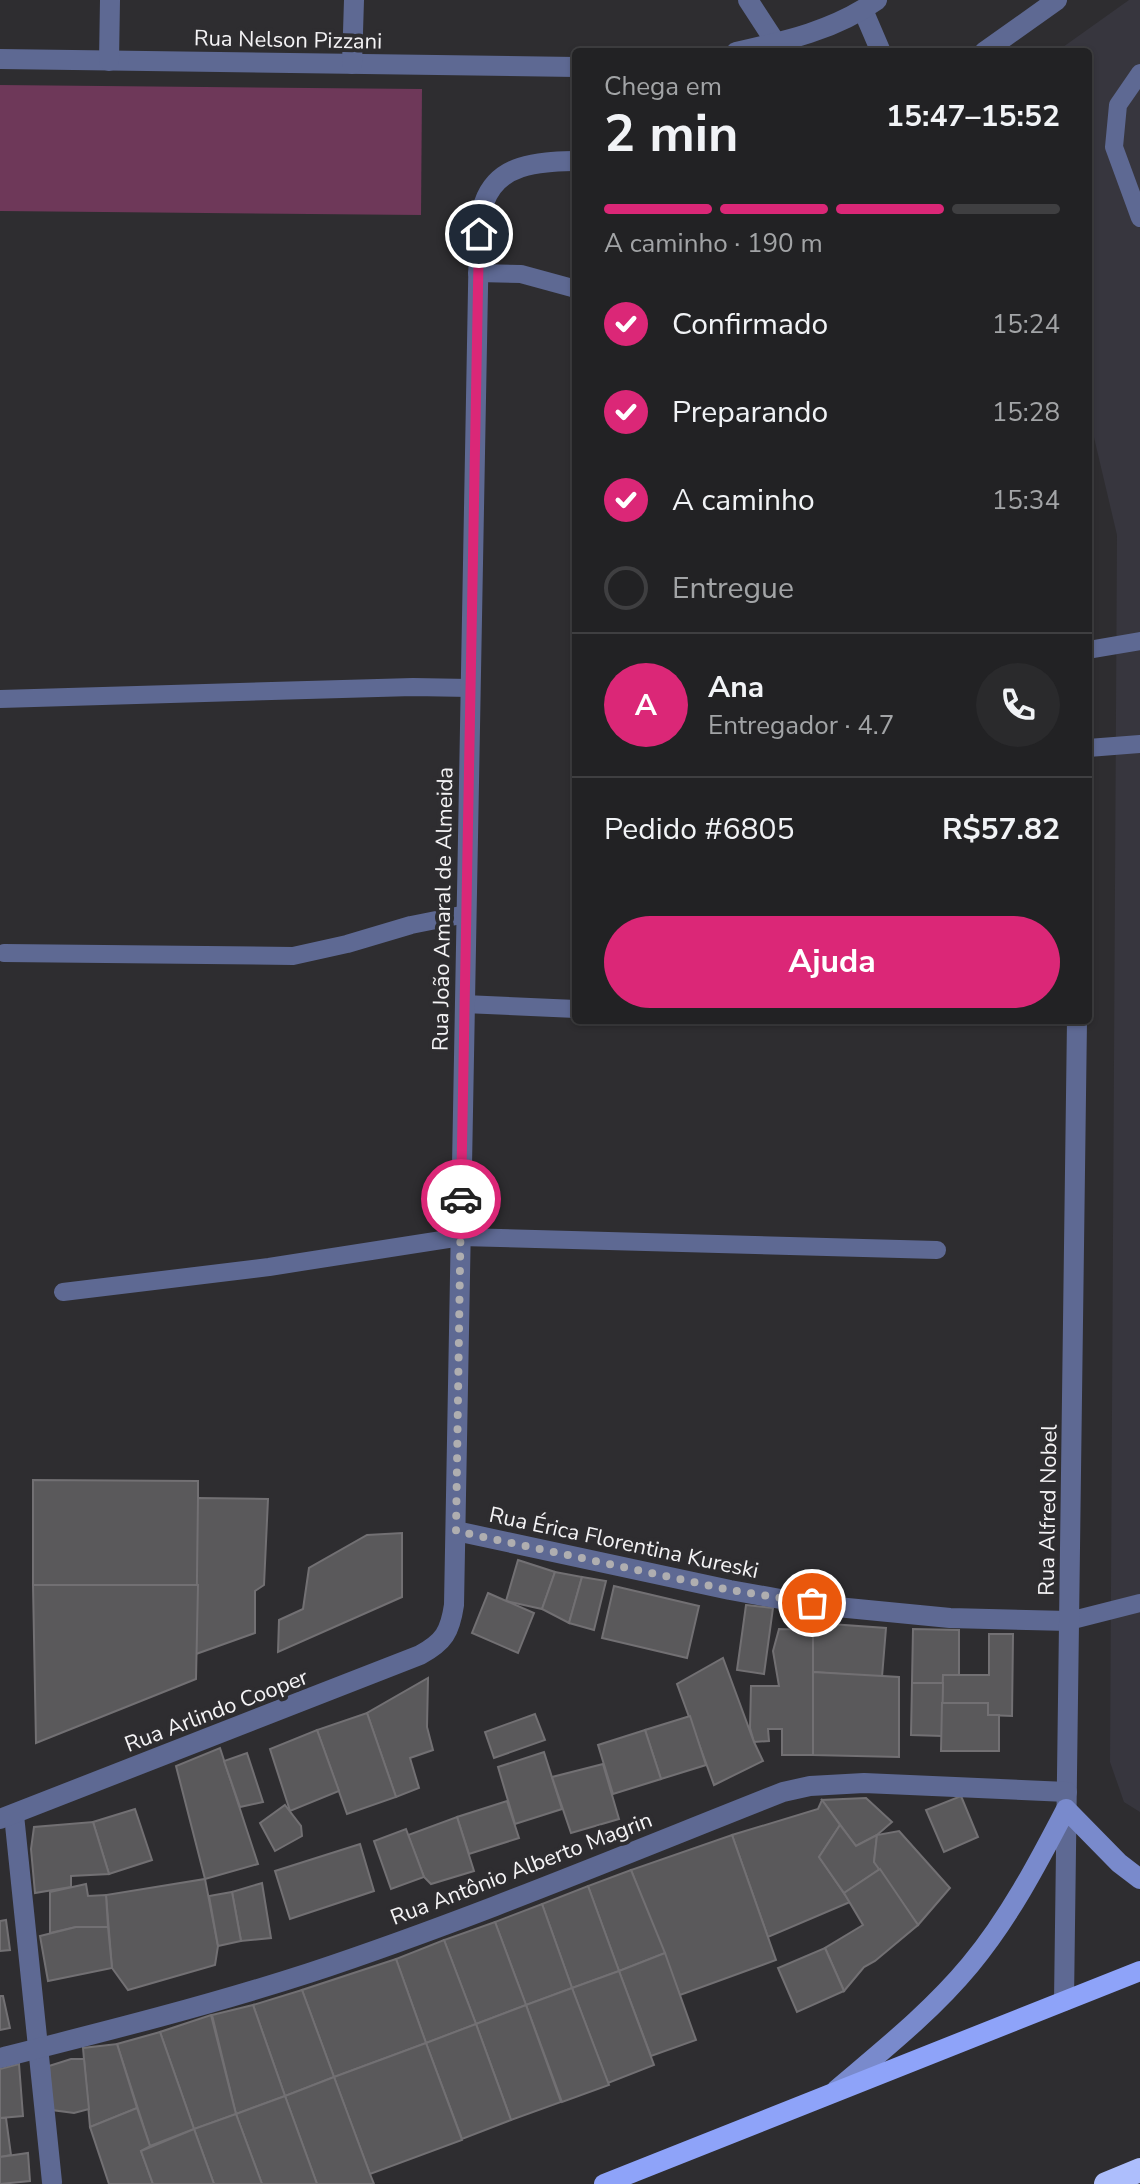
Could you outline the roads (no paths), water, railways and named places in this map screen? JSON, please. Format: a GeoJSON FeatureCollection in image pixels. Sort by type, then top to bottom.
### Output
{"type":"FeatureCollection","features":[{"type":"Feature","properties":{"kind":"highway"},"geometry":{"type":"LineString","coordinates":[[1106,2184],[1140,2170]]}},
{"type":"Feature","properties":{"kind":"main road"},"geometry":{"type":"LineString","coordinates":[[832,2093],[918,2020],[970,1965],[1038,1865],[1066,1801],[1119,1863],[1140,1879]]}},
{"type":"Feature","properties":{"kind":"main road"},"geometry":{"type":"LineString","coordinates":[[604,2184],[1140,1971]]}},
{"type":"Feature","properties":{"kind":"street"},"geometry":{"type":"LineString","coordinates":[[109,61],[110,0]]}},
{"type":"Feature","properties":{"kind":"street"},"geometry":{"type":"LineString","coordinates":[[352,64],[354,0]]}},
{"type":"Feature","properties":{"kind":"street"},"geometry":{"type":"LineString","coordinates":[[748,0],[776,43]]}},
{"type":"Feature","properties":{"kind":"street"},"geometry":{"type":"LineString","coordinates":[[990,48],[1057,0]]}},
{"type":"Feature","properties":{"kind":"street"},"geometry":{"type":"LineString","coordinates":[[754,48],[837,24],[870,5],[880,48]]}},
{"type":"Feature","properties":{"kind":"street","name":"Rua Nelson Pizzani"},"geometry":{"type":"LineString","coordinates":[[0,59],[572,67]]}},
{"type":"Feature","properties":{"kind":"street","name":"Rua João Amaral de Almeida"},"geometry":{"type":"LineString","coordinates":[[445,1637],[452,1622],[454,1605],[456,1531],[479,234],[484,203],[494,184],[511,171],[533,162],[572,161]]}},
{"type":"Feature","properties":{"kind":"street","name":"Rua Alfred Nobel"},"geometry":{"type":"LineString","coordinates":[[1064,2001],[1077,1024]]}},
{"type":"Feature","properties":{"kind":"street","name":"Rua Érica Florentina Kureski"},"geometry":{"type":"LineString","coordinates":[[456,1531],[786,1600],[950,1618],[1069,1621]]}},
{"type":"Feature","properties":{"kind":"street","name":"Rua Arlindo Cooper"},"geometry":{"type":"LineString","coordinates":[[7,1817],[420,1655],[445,1637]]}},
{"type":"Feature","properties":{"kind":"street","name":"Rua Antônio Alberto Magrin"},"geometry":{"type":"LineString","coordinates":[[0,2058],[308,1973],[557,1881],[783,1792],[810,1786],[864,1783],[1066,1801]]}},
{"type":"Feature","properties":{"kind":"street"},"geometry":{"type":"LineString","coordinates":[[7,1817],[52,2182]]}},
{"type":"Feature","properties":{"kind":"lane"},"geometry":{"type":"LineString","coordinates":[[1140,73],[1118,105],[1114,147],[1140,218]]}},
{"type":"Feature","properties":{"kind":"lane"},"geometry":{"type":"LineString","coordinates":[[477,273],[521,274],[572,288]]}},
{"type":"Feature","properties":{"kind":"lane"},"geometry":{"type":"LineString","coordinates":[[1092,649],[1140,641]]}},
{"type":"Feature","properties":{"kind":"lane"},"geometry":{"type":"LineString","coordinates":[[0,699],[470,688]]}},
{"type":"Feature","properties":{"kind":"lane"},"geometry":{"type":"LineString","coordinates":[[1092,748],[1140,744]]}},
{"type":"Feature","properties":{"kind":"lane"},"geometry":{"type":"LineString","coordinates":[[4,953],[293,956],[466,914]]}},
{"type":"Feature","properties":{"kind":"lane"},"geometry":{"type":"LineString","coordinates":[[464,1004],[572,1009]]}},
{"type":"Feature","properties":{"kind":"lane"},"geometry":{"type":"LineString","coordinates":[[63,1292],[269,1267],[461,1237],[937,1250]]}},
{"type":"Feature","properties":{"kind":"lane"},"geometry":{"type":"LineString","coordinates":[[1069,1621],[1140,1603]]}}]}
